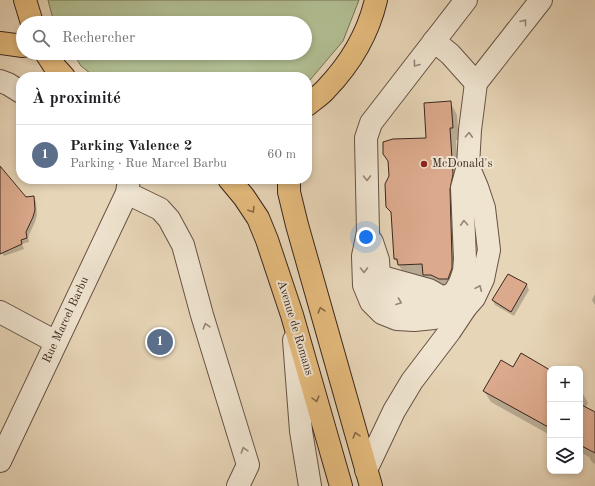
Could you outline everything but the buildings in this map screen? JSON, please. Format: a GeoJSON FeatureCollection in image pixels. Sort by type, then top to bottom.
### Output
{"type":"FeatureCollection","features":[{"type":"Feature","properties":{"kind":"main road"},"geometry":{"type":"LineString","coordinates":[[25,0],[30,16]]}},
{"type":"Feature","properties":{"kind":"main road"},"geometry":{"type":"LineString","coordinates":[[312,101],[326,90],[346,67],[362,40],[376,0]]}},
{"type":"Feature","properties":{"kind":"main road"},"geometry":{"type":"LineString","coordinates":[[0,43],[16,45]]}},
{"type":"Feature","properties":{"kind":"main road"},"geometry":{"type":"LineString","coordinates":[[50,60],[60,72]]}},
{"type":"Feature","properties":{"kind":"main road","name":"Avenue de Romans"},"geometry":{"type":"LineString","coordinates":[[233,184],[258,218],[267,240],[292,315],[341,486]]}},
{"type":"Feature","properties":{"kind":"main road"},"geometry":{"type":"LineString","coordinates":[[289,184],[289,192],[297,225],[369,478]]}},
{"type":"Feature","properties":{"kind":"street"},"geometry":{"type":"LineString","coordinates":[[466,0],[371,123],[366,138],[368,232],[364,256],[364,285],[371,302],[382,313],[397,319],[414,320],[434,318],[466,307]]}},
{"type":"Feature","properties":{"kind":"street"},"geometry":{"type":"LineString","coordinates":[[368,232],[378,260],[383,289],[394,301],[401,305],[413,305],[426,303],[454,293],[460,283],[464,271],[465,259],[462,188],[468,166],[470,130],[476,83],[541,0]]}},
{"type":"Feature","properties":{"kind":"street"},"geometry":{"type":"LineString","coordinates":[[434,41],[450,54],[476,83]]}},
{"type":"Feature","properties":{"kind":"street"},"geometry":{"type":"LineString","coordinates":[[0,80],[16,89]]}},
{"type":"Feature","properties":{"kind":"street"},"geometry":{"type":"LineString","coordinates":[[369,478],[394,412],[412,381],[474,298],[483,279],[489,250],[484,208],[468,166]]}},
{"type":"Feature","properties":{"kind":"street"},"geometry":{"type":"LineString","coordinates":[[128,186],[160,209],[169,219],[183,245],[202,315],[248,465],[238,486]]}},
{"type":"Feature","properties":{"kind":"street","name":"Rue Marcel Barbu"},"geometry":{"type":"LineString","coordinates":[[0,461],[128,186]]}},
{"type":"Feature","properties":{"kind":"street"},"geometry":{"type":"LineString","coordinates":[[0,312],[56,342]]}},
{"type":"Feature","properties":{"kind":"street"},"geometry":{"type":"LineString","coordinates":[[292,315],[301,431],[310,486]]}},
{"type":"Feature","properties":{"kind":"green space"},"geometry":{"type":"Polygon","coordinates":[[[48,0],[359,0],[343,41],[312,78],[312,72],[89,72],[81,66],[77,60],[312,60],[312,16],[52,16],[48,0]]]}},
{"type":"Feature","properties":{"kind":"place","name":"McDonald's"},"geometry":{"type":"Point","coordinates":[424,164]}},
{"type":"Feature","properties":{"kind":"place","name":"Parking Valence 2"},"geometry":{"type":"Point","coordinates":[160,342]}}]}
